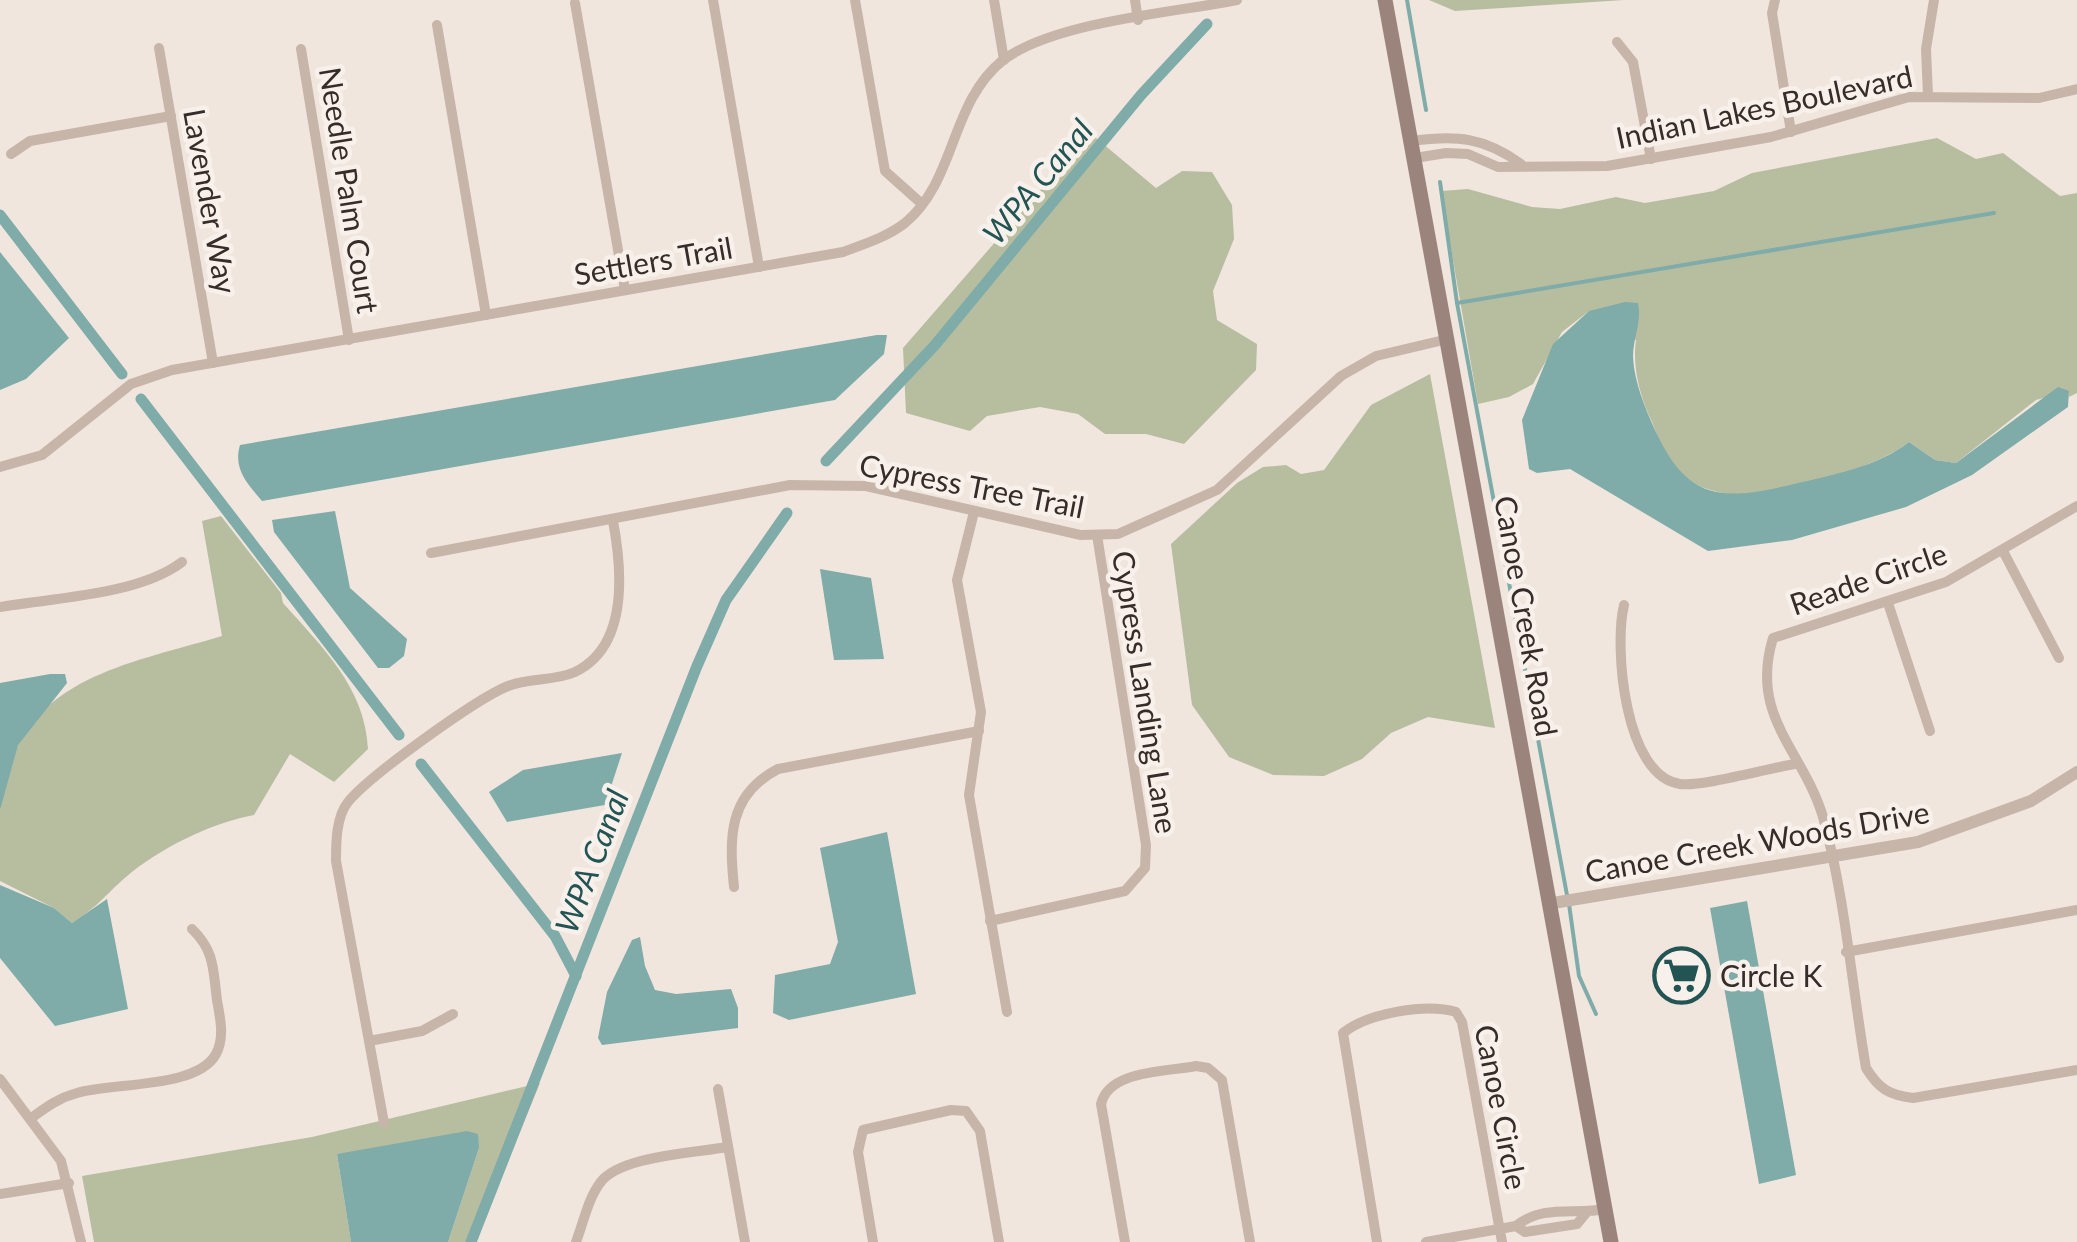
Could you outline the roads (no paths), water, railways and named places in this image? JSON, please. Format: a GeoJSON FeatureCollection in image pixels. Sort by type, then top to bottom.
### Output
{"type":"FeatureCollection","features":[{"type":"Feature","properties":{"kind":"main road","name":"Canoe Creek Road"},"geometry":{"type":"LineString","coordinates":[[1386,0],[1553,903],[1611,1242]]}},
{"type":"Feature","properties":{"kind":"street"},"geometry":{"type":"LineString","coordinates":[[713,0],[759,267]]}},
{"type":"Feature","properties":{"kind":"street"},"geometry":{"type":"LineString","coordinates":[[855,0],[885,171],[922,204]]}},
{"type":"Feature","properties":{"kind":"street"},"geometry":{"type":"LineString","coordinates":[[994,0],[1004,60]]}},
{"type":"Feature","properties":{"kind":"street"},"geometry":{"type":"LineString","coordinates":[[1134,0],[1138,20]]}},
{"type":"Feature","properties":{"kind":"street","name":"Settlers Trail"},"geometry":{"type":"LineString","coordinates":[[0,467],[42,455],[131,384],[172,370],[842,252],[876,240],[905,223],[922,204],[938,177],[966,104],[982,79],[1004,60],[1059,34],[1237,0]]}},
{"type":"Feature","properties":{"kind":"street"},"geometry":{"type":"LineString","coordinates":[[1775,0],[1772,13],[1791,132]]}},
{"type":"Feature","properties":{"kind":"street"},"geometry":{"type":"LineString","coordinates":[[1928,96],[1926,49],[1934,0]]}},
{"type":"Feature","properties":{"kind":"street"},"geometry":{"type":"LineString","coordinates":[[575,2],[625,290]]}},
{"type":"Feature","properties":{"kind":"street"},"geometry":{"type":"LineString","coordinates":[[437,25],[486,315]]}},
{"type":"Feature","properties":{"kind":"street"},"geometry":{"type":"LineString","coordinates":[[1617,42],[1633,62],[1651,158]]}},
{"type":"Feature","properties":{"kind":"street","name":"Lavender Way"},"geometry":{"type":"LineString","coordinates":[[159,48],[214,363]]}},
{"type":"Feature","properties":{"kind":"street","name":"Needle Palm Court"},"geometry":{"type":"LineString","coordinates":[[301,49],[349,340]]}},
{"type":"Feature","properties":{"kind":"street","name":"Indian Lakes Boulevard"},"geometry":{"type":"LineString","coordinates":[[1415,158],[1446,152],[1468,154],[1498,167],[1522,165],[1559,170],[1651,158],[1791,132],[1894,100],[1928,96],[2039,98],[2077,89]]}},
{"type":"Feature","properties":{"kind":"street"},"geometry":{"type":"LineString","coordinates":[[12,154],[30,140],[171,116]]}},
{"type":"Feature","properties":{"kind":"street","name":"Indian Lakes Boulevard"},"geometry":{"type":"LineString","coordinates":[[1412,141],[1467,136],[1504,151],[1522,165]]}},
{"type":"Feature","properties":{"kind":"street","name":"Cypress Tree Trail"},"geometry":{"type":"LineString","coordinates":[[431,553],[790,484],[866,486],[974,512],[1097,535],[1118,534],[1146,525],[1216,490],[1341,376],[1410,346],[1448,339]]}},
{"type":"Feature","properties":{"kind":"street","name":"Reade Circle"},"geometry":{"type":"LineString","coordinates":[[2077,506],[1946,582],[1773,638],[1765,682],[1795,764],[1823,817],[1866,1068],[1876,1084],[1891,1095],[1913,1098],[2077,1070]]}},
{"type":"Feature","properties":{"kind":"street"},"geometry":{"type":"LineString","coordinates":[[974,512],[956,580],[982,712],[969,794],[1007,1012]]}},
{"type":"Feature","properties":{"kind":"street"},"geometry":{"type":"LineString","coordinates":[[384,1124],[336,861],[336,838],[346,804],[464,710],[509,686],[573,673],[595,658],[616,613],[622,584],[613,521]]}},
{"type":"Feature","properties":{"kind":"street","name":"Cypress Landing Lane"},"geometry":{"type":"LineString","coordinates":[[990,921],[1125,891],[1145,868],[1146,845],[1097,535]]}},
{"type":"Feature","properties":{"kind":"street"},"geometry":{"type":"LineString","coordinates":[[2003,551],[2058,658]]}},
{"type":"Feature","properties":{"kind":"street"},"geometry":{"type":"LineString","coordinates":[[0,607],[140,583],[166,575],[182,562]]}},
{"type":"Feature","properties":{"kind":"street"},"geometry":{"type":"LineString","coordinates":[[1888,603],[1930,731]]}},
{"type":"Feature","properties":{"kind":"street"},"geometry":{"type":"LineString","coordinates":[[1624,605],[1617,634],[1631,723],[1643,755],[1662,775],[1680,784],[1795,764]]}},
{"type":"Feature","properties":{"kind":"street"},"geometry":{"type":"LineString","coordinates":[[734,887],[729,836],[745,794],[762,777],[778,769],[979,731]]}},
{"type":"Feature","properties":{"kind":"street","name":"Canoe Creek Woods Drive"},"geometry":{"type":"LineString","coordinates":[[1553,903],[1918,842],[2031,801],[2077,772]]}},
{"type":"Feature","properties":{"kind":"street"},"geometry":{"type":"LineString","coordinates":[[1846,952],[2077,910]]}},
{"type":"Feature","properties":{"kind":"street"},"geometry":{"type":"LineString","coordinates":[[30,1119],[56,1100],[81,1092],[178,1078],[199,1070],[216,1055],[222,1033],[209,945],[192,929]]}},
{"type":"Feature","properties":{"kind":"street","name":"Canoe Circle"},"geometry":{"type":"LineString","coordinates":[[1377,1242],[1343,1033],[1356,1023],[1439,1007],[1456,1012],[1462,1022],[1502,1242]]}},
{"type":"Feature","properties":{"kind":"street"},"geometry":{"type":"LineString","coordinates":[[369,1040],[422,1031],[453,1014]]}},
{"type":"Feature","properties":{"kind":"street"},"geometry":{"type":"LineString","coordinates":[[1126,1242],[1101,1104],[1104,1094],[1117,1081],[1196,1066],[1208,1068],[1222,1080],[1250,1242]]}},
{"type":"Feature","properties":{"kind":"street"},"geometry":{"type":"LineString","coordinates":[[0,1079],[60,1161],[69,1183],[81,1242]]}},
{"type":"Feature","properties":{"kind":"street"},"geometry":{"type":"LineString","coordinates":[[718,1089],[745,1242]]}},
{"type":"Feature","properties":{"kind":"street"},"geometry":{"type":"LineString","coordinates":[[873,1242],[858,1152],[862,1130],[951,1110],[966,1111],[980,1130],[999,1242]]}},
{"type":"Feature","properties":{"kind":"street"},"geometry":{"type":"LineString","coordinates":[[576,1242],[598,1184],[611,1172],[628,1164],[727,1147]]}},
{"type":"Feature","properties":{"kind":"street"},"geometry":{"type":"LineString","coordinates":[[0,1194],[69,1183]]}},
{"type":"Feature","properties":{"kind":"street"},"geometry":{"type":"LineString","coordinates":[[1426,1242],[1516,1226],[1525,1232],[1577,1224],[1586,1213],[1606,1210]]}},
{"type":"Feature","properties":{"kind":"water"},"geometry":{"type":"Polygon","coordinates":[[[0,252],[69,338],[26,379],[0,390],[0,252]]]}},
{"type":"Feature","properties":{"kind":"water"},"geometry":{"type":"Polygon","coordinates":[[[1625,302],[1638,303],[1634,366],[1655,430],[1681,471],[1710,490],[1747,493],[1824,477],[1869,464],[1909,442],[1935,460],[1956,463],[2058,387],[2069,391],[2068,407],[1972,475],[1906,507],[1792,540],[1708,551],[1570,469],[1537,473],[1529,469],[1522,420],[1553,344],[1589,311],[1625,302]]]}},
{"type":"Feature","properties":{"kind":"water"},"geometry":{"type":"Polygon","coordinates":[[[887,335],[884,354],[835,400],[262,501],[238,461],[240,445],[887,335]]]}},
{"type":"Feature","properties":{"kind":"water"},"geometry":{"type":"Polygon","coordinates":[[[335,511],[350,588],[407,639],[404,656],[389,668],[378,668],[274,532],[272,520],[335,511]]]}},
{"type":"Feature","properties":{"kind":"water"},"geometry":{"type":"Polygon","coordinates":[[[820,569],[871,578],[884,659],[834,660],[820,569]]]}},
{"type":"Feature","properties":{"kind":"water"},"geometry":{"type":"Polygon","coordinates":[[[65,674],[67,683],[18,745],[0,810],[0,683],[65,674]]]}},
{"type":"Feature","properties":{"kind":"water"},"geometry":{"type":"Polygon","coordinates":[[[622,753],[605,805],[507,822],[489,792],[523,770],[622,753]]]}},
{"type":"Feature","properties":{"kind":"water"},"geometry":{"type":"Polygon","coordinates":[[[887,832],[916,994],[789,1020],[773,1013],[775,975],[830,964],[838,942],[820,848],[887,832]]]}},
{"type":"Feature","properties":{"kind":"water"},"geometry":{"type":"Polygon","coordinates":[[[0,885],[54,908],[72,923],[107,899],[128,1009],[55,1026],[0,958],[0,885]]]}},
{"type":"Feature","properties":{"kind":"water"},"geometry":{"type":"Polygon","coordinates":[[[1747,901],[1796,1175],[1759,1184],[1710,908],[1747,901]]]}},
{"type":"Feature","properties":{"kind":"water"},"geometry":{"type":"Polygon","coordinates":[[[640,937],[645,966],[655,990],[676,994],[731,989],[738,1008],[738,1028],[602,1045],[598,1038],[607,992],[632,940],[640,937]]]}},
{"type":"Feature","properties":{"kind":"water"},"geometry":{"type":"Polygon","coordinates":[[[467,1131],[478,1134],[479,1148],[448,1242],[351,1242],[337,1154],[467,1131]]]}},
{"type":"Feature","properties":{"kind":"waterway"},"geometry":{"type":"LineString","coordinates":[[1407,0],[1426,110]]}},
{"type":"Feature","properties":{"kind":"waterway","name":"WPA Canal"},"geometry":{"type":"LineString","coordinates":[[826,461],[935,345],[1141,95],[1207,24]]}},
{"type":"Feature","properties":{"kind":"waterway"},"geometry":{"type":"LineString","coordinates":[[1440,182],[1457,303],[1994,213]]}},
{"type":"Feature","properties":{"kind":"waterway"},"geometry":{"type":"LineString","coordinates":[[0,215],[122,374]]}},
{"type":"Feature","properties":{"kind":"waterway"},"geometry":{"type":"LineString","coordinates":[[1457,303],[1567,895]]}},
{"type":"Feature","properties":{"kind":"waterway"},"geometry":{"type":"LineString","coordinates":[[141,399],[399,735]]}},
{"type":"Feature","properties":{"kind":"waterway","name":"WPA Canal"},"geometry":{"type":"LineString","coordinates":[[471,1242],[697,666],[726,600],[787,513]]}},
{"type":"Feature","properties":{"kind":"waterway"},"geometry":{"type":"LineString","coordinates":[[421,764],[555,936],[576,976]]}},
{"type":"Feature","properties":{"kind":"waterway"},"geometry":{"type":"LineString","coordinates":[[1569,904],[1579,976],[1596,1014]]}},
{"type":"Feature","properties":{"kind":"place","name":"Circle K"},"geometry":{"type":"Point","coordinates":[1681,975]}}]}
